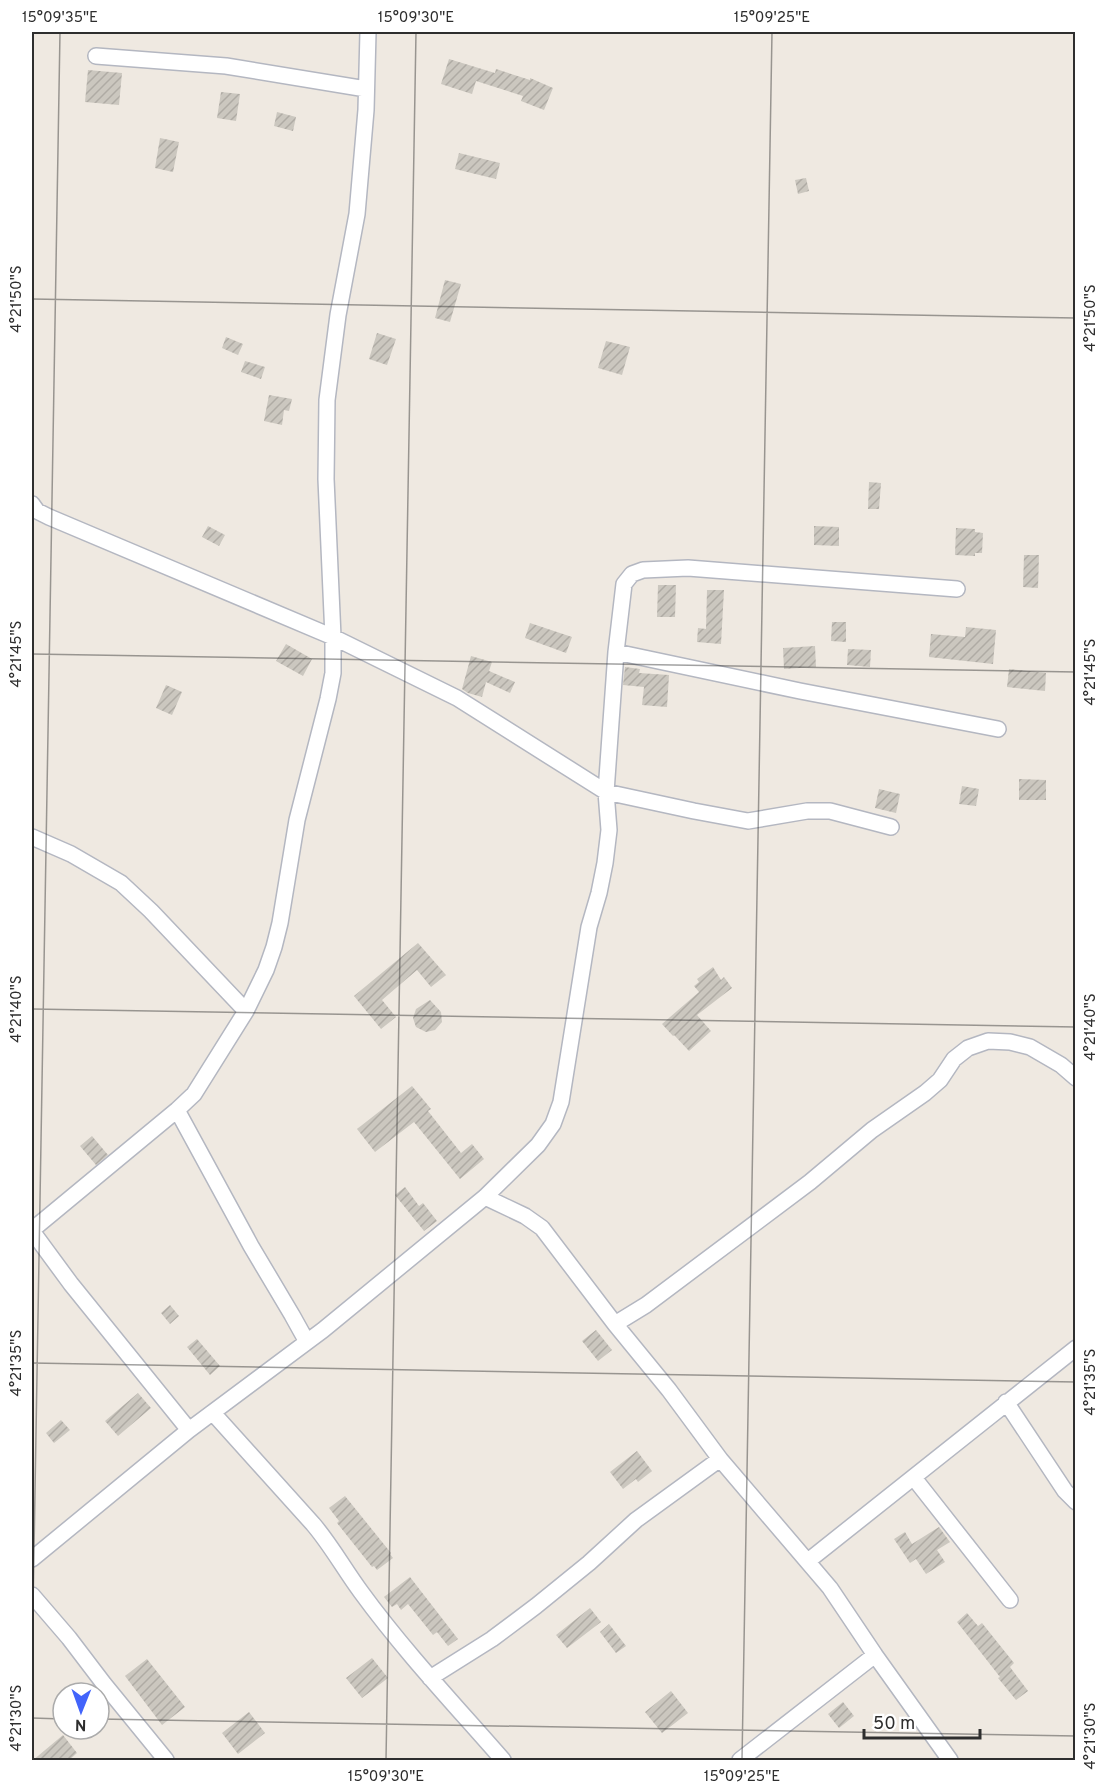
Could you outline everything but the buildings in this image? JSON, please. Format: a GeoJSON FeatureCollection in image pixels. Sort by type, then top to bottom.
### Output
{"type":"FeatureCollection","features":[{"type":"Feature","properties":{"kind":"street"},"geometry":{"type":"LineString","coordinates":[[189,1430],[70,1284],[32,1231],[194,1094],[246,1011],[266,970],[274,947],[297,820],[333,673],[326,479],[327,400],[338,315],[357,214],[368,32]]}},
{"type":"Feature","properties":{"kind":"street"},"geometry":{"type":"LineString","coordinates":[[96,56],[226,66],[366,89]]}},
{"type":"Feature","properties":{"kind":"street"},"geometry":{"type":"LineString","coordinates":[[32,504],[37,511],[49,517],[333,637],[457,698],[606,792],[748,821],[807,811],[830,811],[891,826]]}},
{"type":"Feature","properties":{"kind":"street"},"geometry":{"type":"LineString","coordinates":[[32,1559],[189,1430],[307,1342],[485,1197],[538,1145],[553,1124],[561,1102],[589,927],[605,863],[609,830],[606,792],[616,652],[624,584],[632,574],[643,570],[688,568],[957,589]]}},
{"type":"Feature","properties":{"kind":"street"},"geometry":{"type":"LineString","coordinates":[[616,652],[800,692],[998,729]]}},
{"type":"Feature","properties":{"kind":"street"},"geometry":{"type":"LineString","coordinates":[[32,837],[71,854],[121,883],[151,911],[246,1011]]}},
{"type":"Feature","properties":{"kind":"street"},"geometry":{"type":"LineString","coordinates":[[615,1324],[654,1299],[810,1182],[872,1130],[925,1093],[940,1080],[954,1059],[968,1048],[987,1041],[1010,1042],[1030,1047],[1061,1065],[1076,1078]]}},
{"type":"Feature","properties":{"kind":"street"},"geometry":{"type":"LineString","coordinates":[[177,1110],[251,1246],[307,1342]]}},
{"type":"Feature","properties":{"kind":"street"},"geometry":{"type":"LineString","coordinates":[[485,1197],[525,1216],[542,1228],[720,1459],[830,1588],[874,1655],[950,1761]]}},
{"type":"Feature","properties":{"kind":"street"},"geometry":{"type":"LineString","coordinates":[[808,1561],[1076,1348]]}},
{"type":"Feature","properties":{"kind":"street"},"geometry":{"type":"LineString","coordinates":[[1006,1402],[1065,1491],[1076,1502]]}},
{"type":"Feature","properties":{"kind":"street"},"geometry":{"type":"LineString","coordinates":[[213,1413],[327,1540],[360,1591],[430,1678],[503,1761]]}},
{"type":"Feature","properties":{"kind":"street"},"geometry":{"type":"LineString","coordinates":[[430,1678],[492,1639],[536,1606],[589,1563],[636,1520],[720,1459]]}},
{"type":"Feature","properties":{"kind":"street"},"geometry":{"type":"LineString","coordinates":[[914,1478],[1010,1600]]}},
{"type":"Feature","properties":{"kind":"street"},"geometry":{"type":"LineString","coordinates":[[32,1596],[69,1638],[166,1761]]}},
{"type":"Feature","properties":{"kind":"street"},"geometry":{"type":"LineString","coordinates":[[740,1761],[874,1655]]}}]}
